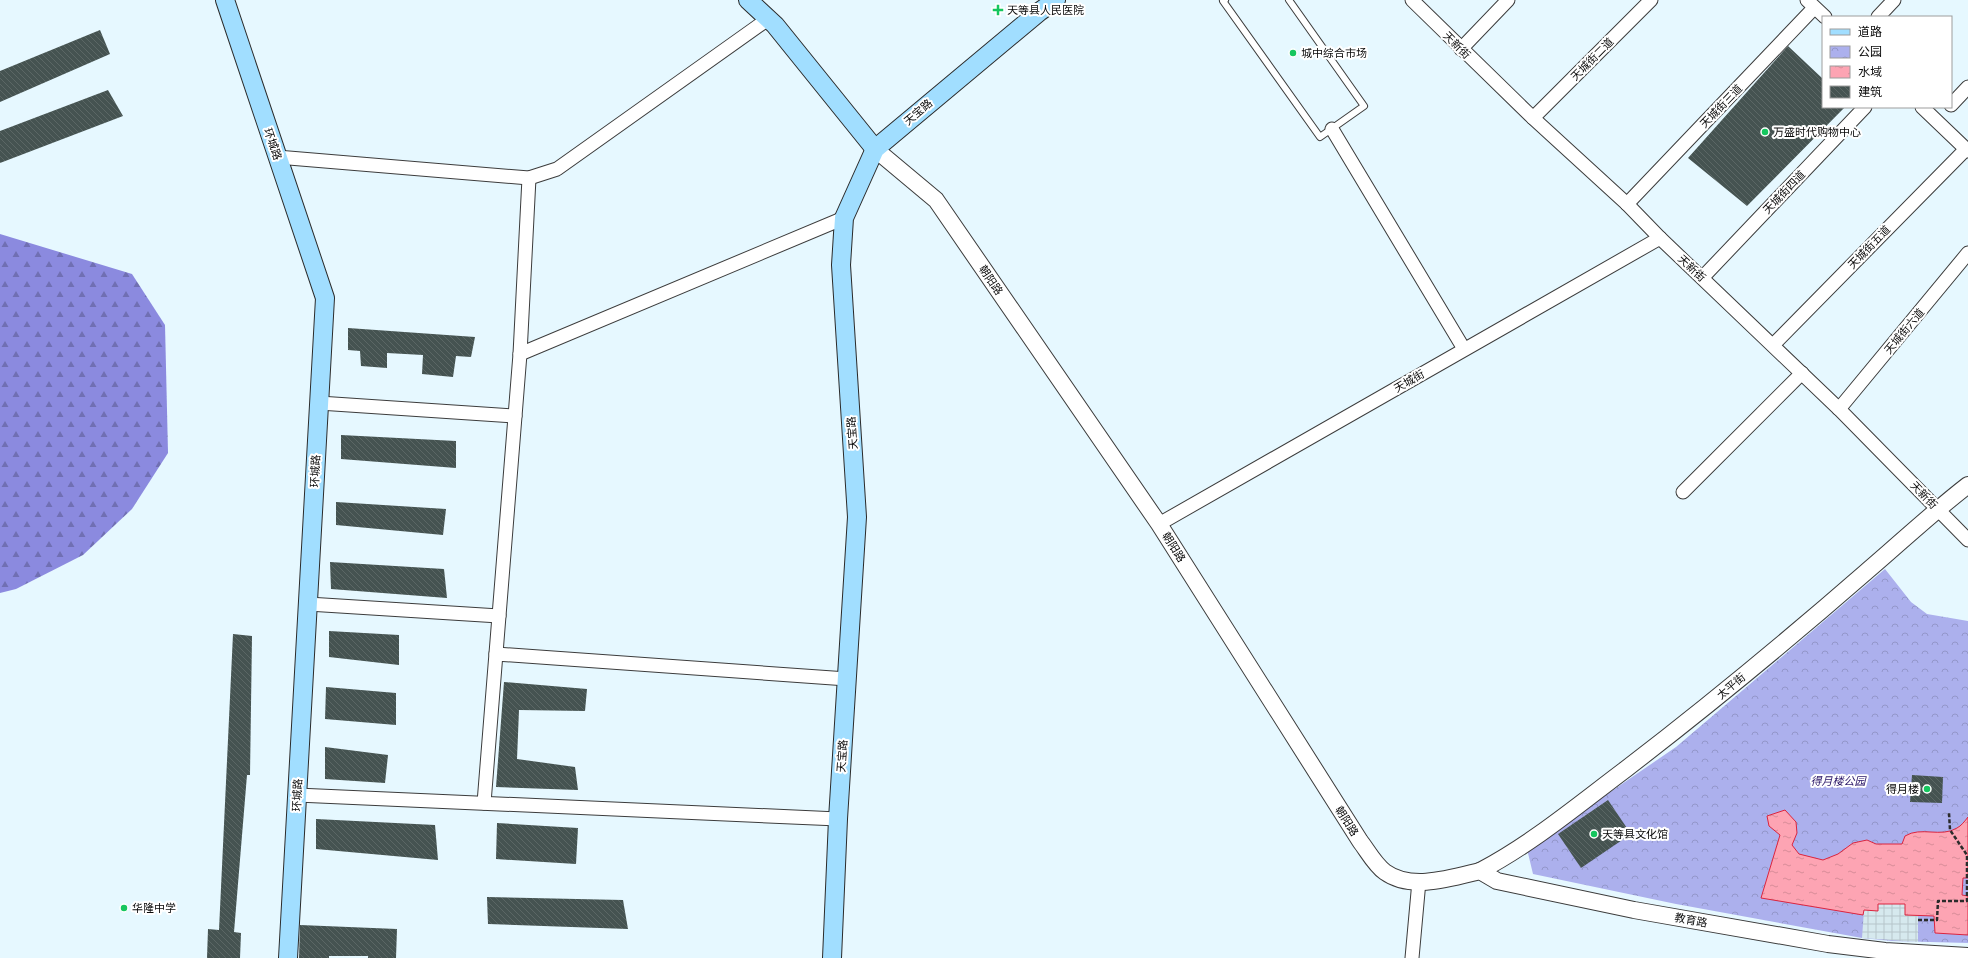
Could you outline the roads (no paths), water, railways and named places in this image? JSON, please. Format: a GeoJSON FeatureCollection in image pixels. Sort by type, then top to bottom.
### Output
{"type":"FeatureCollection","features":[{"type":"Feature","properties":{"kind":"main road","name":"环城路"},"geometry":{"type":"LineString","coordinates":[[225,0],[325,298],[288,958]]}},
{"type":"Feature","properties":{"kind":"main road"},"geometry":{"type":"LineString","coordinates":[[748,0],[768,19],[875,149]]}},
{"type":"Feature","properties":{"kind":"main road","name":"天宝路"},"geometry":{"type":"LineString","coordinates":[[832,958],[838,819],[857,517],[841,265],[844,218],[875,149],[1039,12],[1056,0]]}},
{"type":"Feature","properties":{"kind":"street","name":"天新街"},"geometry":{"type":"LineString","coordinates":[[1412,0],[1533,118],[1627,204],[1660,238],[1703,277],[1802,373],[1968,540]]}},
{"type":"Feature","properties":{"kind":"street"},"geometry":{"type":"LineString","coordinates":[[1461,49],[1508,0]]}},
{"type":"Feature","properties":{"kind":"street","name":"天城街二道"},"geometry":{"type":"LineString","coordinates":[[1533,118],[1651,0]]}},
{"type":"Feature","properties":{"kind":"street"},"geometry":{"type":"LineString","coordinates":[[1879,16],[1894,0]]}},
{"type":"Feature","properties":{"kind":"street"},"geometry":{"type":"LineString","coordinates":[[1811,4],[1824,16]]}},
{"type":"Feature","properties":{"kind":"street","name":"天城街三道"},"geometry":{"type":"LineString","coordinates":[[1627,204],[1811,4]]}},
{"type":"Feature","properties":{"kind":"street"},"geometry":{"type":"LineString","coordinates":[[278,157],[529,178],[557,169],[768,19]]}},
{"type":"Feature","properties":{"kind":"street"},"geometry":{"type":"LineString","coordinates":[[1952,104],[1968,87]]}},
{"type":"Feature","properties":{"kind":"street","name":"天城街四道"},"geometry":{"type":"LineString","coordinates":[[1703,277],[1863,108]]}},
{"type":"Feature","properties":{"kind":"street"},"geometry":{"type":"LineString","coordinates":[[1923,108],[1967,150]]}},
{"type":"Feature","properties":{"kind":"street"},"geometry":{"type":"LineString","coordinates":[[1937,121],[1948,108]]}},
{"type":"Feature","properties":{"kind":"street"},"geometry":{"type":"LineString","coordinates":[[1332,129],[1464,349]]}},
{"type":"Feature","properties":{"kind":"street","name":"朝阳路"},"geometry":{"type":"LineString","coordinates":[[875,149],[936,200],[1159,524],[1360,841],[1383,872],[1396,879],[1419,881]]}},
{"type":"Feature","properties":{"kind":"street","name":"天城街五道"},"geometry":{"type":"LineString","coordinates":[[1773,345],[1967,150]]}},
{"type":"Feature","properties":{"kind":"street"},"geometry":{"type":"LineString","coordinates":[[484,804],[520,354],[529,178]]}},
{"type":"Feature","properties":{"kind":"street"},"geometry":{"type":"LineString","coordinates":[[520,354],[844,218]]}},
{"type":"Feature","properties":{"kind":"street","name":"天城街"},"geometry":{"type":"LineString","coordinates":[[1159,524],[1660,238]]}},
{"type":"Feature","properties":{"kind":"street","name":"天城街六道"},"geometry":{"type":"LineString","coordinates":[[1839,409],[1968,253]]}},
{"type":"Feature","properties":{"kind":"street"},"geometry":{"type":"LineString","coordinates":[[1684,492],[1802,373]]}},
{"type":"Feature","properties":{"kind":"street"},"geometry":{"type":"LineString","coordinates":[[319,403],[515,416]]}},
{"type":"Feature","properties":{"kind":"street","name":"太平街"},"geometry":{"type":"LineString","coordinates":[[1480,871],[1505,858],[1539,836],[1706,707],[1866,572],[1937,509],[1968,485]]}},
{"type":"Feature","properties":{"kind":"street"},"geometry":{"type":"LineString","coordinates":[[308,604],[499,616]]}},
{"type":"Feature","properties":{"kind":"street"},"geometry":{"type":"LineString","coordinates":[[496,654],[847,680]]}},
{"type":"Feature","properties":{"kind":"street"},"geometry":{"type":"LineString","coordinates":[[297,795],[838,819]]}},
{"type":"Feature","properties":{"kind":"street"},"geometry":{"type":"LineString","coordinates":[[1412,958],[1419,881],[1442,880],[1480,871]]}},
{"type":"Feature","properties":{"kind":"street","name":"教育路"},"geometry":{"type":"LineString","coordinates":[[1480,871],[1497,881],[1634,910],[1828,944],[1941,956],[1968,956]]}},
{"type":"Feature","properties":{"kind":"lane"},"geometry":{"type":"LineString","coordinates":[[1225,0],[1223,2],[1320,137],[1364,106],[1289,0]]}},
{"type":"Feature","properties":{"kind":"water"},"geometry":{"type":"Polygon","coordinates":[[[1785,810],[1796,822],[1797,833],[1792,845],[1799,854],[1823,860],[1838,854],[1853,843],[1867,840],[1876,844],[1902,844],[1905,836],[1911,833],[1951,831],[1960,826],[1968,817],[1968,878],[1963,878],[1962,895],[1968,896],[1968,935],[1935,933],[1934,916],[1905,915],[1905,904],[1878,904],[1878,911],[1864,910],[1863,915],[1761,898],[1780,835],[1769,826],[1767,816],[1785,810]]]}},
{"type":"Feature","properties":{"kind":"place","name":"天等县人民医院"},"geometry":{"type":"Point","coordinates":[998,10]}},
{"type":"Feature","properties":{"kind":"place","name":"城中综合市场"},"geometry":{"type":"Point","coordinates":[1293,53]}},
{"type":"Feature","properties":{"kind":"place","name":"万盛时代购物中心"},"geometry":{"type":"Point","coordinates":[1765,132]}},
{"type":"Feature","properties":{"kind":"place","name":"得月楼"},"geometry":{"type":"Point","coordinates":[1927,789]}},
{"type":"Feature","properties":{"kind":"place","name":"天等县文化馆"},"geometry":{"type":"Point","coordinates":[1594,834]}},
{"type":"Feature","properties":{"kind":"place","name":"华隆中学"},"geometry":{"type":"Point","coordinates":[124,908]}},
{"type":"Feature","properties":{"kind":"park label","name":"得月楼公园"},"geometry":{"type":"Point","coordinates":[1838,781]}}]}
